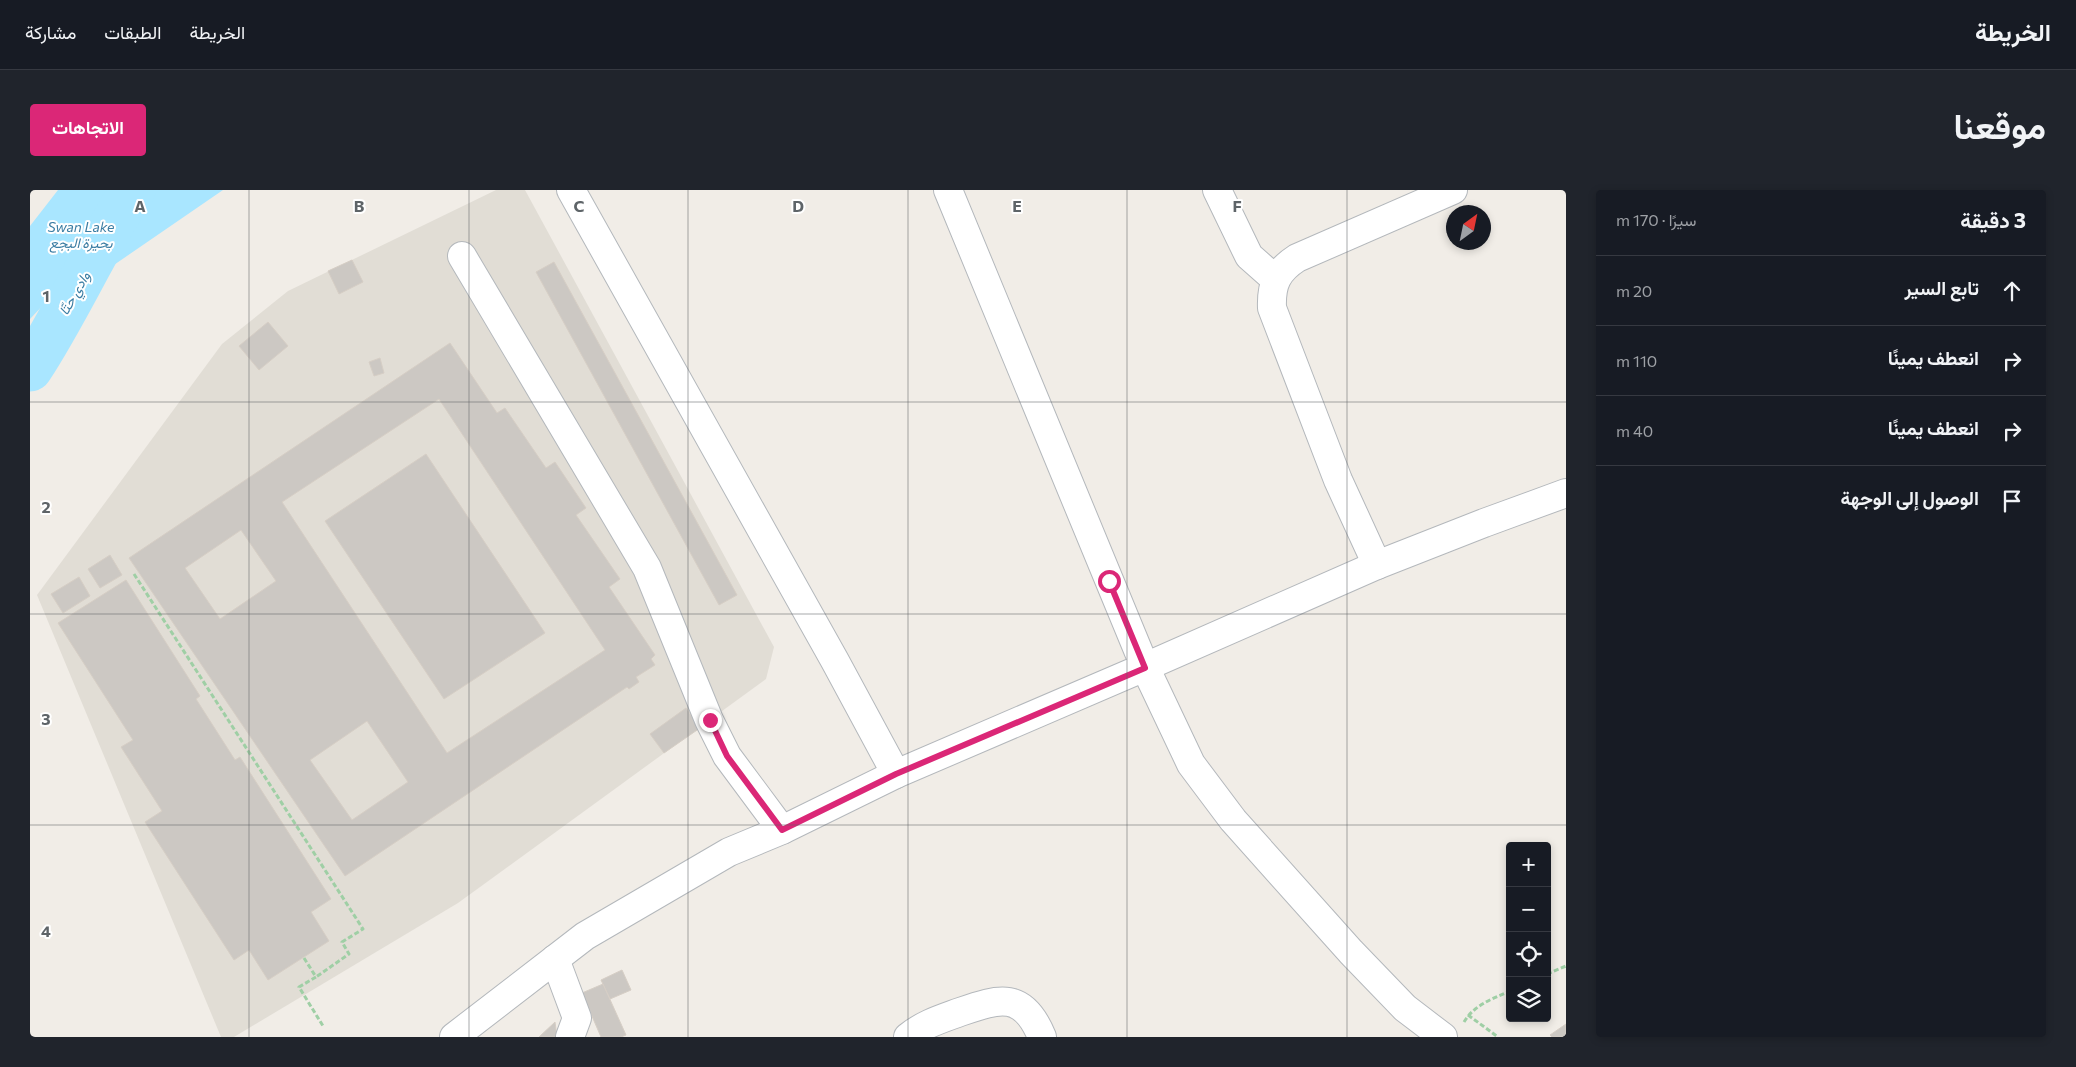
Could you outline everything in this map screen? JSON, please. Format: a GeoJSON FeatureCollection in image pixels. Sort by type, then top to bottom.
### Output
{"type":"FeatureCollection","features":[{"type":"Feature","properties":{"kind":"street"},"geometry":{"type":"LineString","coordinates":[[571,190],[835,661],[896,774]]}},
{"type":"Feature","properties":{"kind":"street"},"geometry":{"type":"LineString","coordinates":[[948,190],[1145,668],[1191,764],[1233,820],[1357,959],[1405,1008],[1451,1033]]}},
{"type":"Feature","properties":{"kind":"street"},"geometry":{"type":"LineString","coordinates":[[1217,190],[1249,256],[1275,278]]}},
{"type":"Feature","properties":{"kind":"street"},"geometry":{"type":"LineString","coordinates":[[1376,564],[1338,480],[1272,308],[1271,293],[1275,278],[1284,267],[1297,258],[1453,190]]}},
{"type":"Feature","properties":{"kind":"street"},"geometry":{"type":"LineString","coordinates":[[462,256],[647,568],[710,720],[727,756],[782,830]]}},
{"type":"Feature","properties":{"kind":"street"},"geometry":{"type":"LineString","coordinates":[[454,1037],[585,936],[729,852],[782,830],[896,774],[1145,668],[1376,564],[1566,494]]}},
{"type":"Feature","properties":{"kind":"street"},"geometry":{"type":"LineString","coordinates":[[555,959],[577,1018],[570,1037]]}},
{"type":"Feature","properties":{"kind":"street"},"geometry":{"type":"LineString","coordinates":[[908,1037],[922,1026],[992,1001],[1017,1004],[1028,1012],[1036,1022],[1042,1037]]}},
{"type":"Feature","properties":{"kind":"path"},"geometry":{"type":"LineString","coordinates":[[134,574],[363,929],[342,942],[349,954],[300,987],[323,1026]]}},
{"type":"Feature","properties":{"kind":"path"},"geometry":{"type":"LineString","coordinates":[[304,958],[316,977]]}},
{"type":"Feature","properties":{"kind":"path"},"geometry":{"type":"LineString","coordinates":[[1551,972],[1566,966]]}},
{"type":"Feature","properties":{"kind":"path"},"geometry":{"type":"LineString","coordinates":[[1451,1033],[1479,1005],[1506,993]]}},
{"type":"Feature","properties":{"kind":"path"},"geometry":{"type":"LineString","coordinates":[[1468,1015],[1498,1037]]}},
{"type":"Feature","properties":{"kind":"shaded area"},"geometry":{"type":"Polygon","coordinates":[[[496,190],[525,190],[774,647],[766,679],[458,903],[234,1037],[221,1037],[37,595],[222,344],[288,291],[496,190]]]}},
{"type":"Feature","properties":{"kind":"water","name":"Swan Lake بحيرة البجع"},"geometry":{"type":"Polygon","coordinates":[[[58,190],[223,190],[92,280],[62,285],[30,319],[30,226],[58,190]]]}},
{"type":"Feature","properties":{"kind":"building"},"geometry":{"type":"Polygon","coordinates":[[[352,260],[363,282],[339,294],[328,271],[352,260]]]}},
{"type":"Feature","properties":{"kind":"building"},"geometry":{"type":"Polygon","coordinates":[[[554,262],[737,595],[719,605],[536,272],[554,262]]]}},
{"type":"Feature","properties":{"kind":"building"},"geometry":{"type":"Polygon","coordinates":[[[268,322],[288,346],[259,370],[239,346],[268,322]]]}},
{"type":"Feature","properties":{"kind":"building"},"geometry":{"type":"Polygon","coordinates":[[[450,343],[497,413],[505,408],[546,468],[555,462],[586,508],[576,515],[620,579],[609,587],[655,655],[651,659],[655,665],[636,677],[639,682],[629,689],[627,687],[345,876],[129,558],[450,343]],[[439,399],[282,502],[447,753],[605,650],[439,399]],[[241,530],[185,568],[220,619],[276,581],[241,530]],[[367,721],[310,760],[352,820],[408,782],[367,721]]]}},
{"type":"Feature","properties":{"kind":"building"},"geometry":{"type":"Polygon","coordinates":[[[380,358],[384,373],[374,376],[369,362],[380,358]]]}},
{"type":"Feature","properties":{"kind":"building"},"geometry":{"type":"Polygon","coordinates":[[[426,454],[545,633],[444,699],[325,521],[426,454]]]}},
{"type":"Feature","properties":{"kind":"building"},"geometry":{"type":"Polygon","coordinates":[[[110,555],[122,575],[100,588],[88,569],[110,555]]]}},
{"type":"Feature","properties":{"kind":"building"},"geometry":{"type":"Polygon","coordinates":[[[79,577],[90,596],[63,613],[51,594],[79,577]]]}},
{"type":"Feature","properties":{"kind":"building"},"geometry":{"type":"Polygon","coordinates":[[[126,580],[200,696],[196,699],[235,760],[240,757],[331,899],[311,912],[329,941],[268,980],[249,950],[234,960],[145,822],[162,811],[121,747],[133,740],[58,623],[126,580]]]}},
{"type":"Feature","properties":{"kind":"building"},"geometry":{"type":"Polygon","coordinates":[[[686,708],[700,728],[664,753],[650,734],[686,708]]]}},
{"type":"Feature","properties":{"kind":"building"},"geometry":{"type":"Polygon","coordinates":[[[622,970],[631,990],[610,999],[601,980],[622,970]]]}},
{"type":"Feature","properties":{"kind":"building"},"geometry":{"type":"Polygon","coordinates":[[[603,984],[626,1035],[621,1037],[601,1037],[582,993],[603,984]]]}},
{"type":"Feature","properties":{"kind":"building"},"geometry":{"type":"Polygon","coordinates":[[[555,1022],[557,1037],[539,1037],[555,1022]]]}},
{"type":"Feature","properties":{"kind":"building"},"geometry":{"type":"Polygon","coordinates":[[[1566,1024],[1566,1037],[1552,1037],[1550,1035],[1566,1024]]]}},
{"type":"Feature","properties":{"kind":"waterway","name":"وادي حتّا"},"geometry":{"type":"LineString","coordinates":[[30,369],[133,190]]}},
{"type":"Feature","properties":{"kind":"route"},"geometry":{"type":"LineString","coordinates":[[710,720],[727,756],[782,830],[896,774],[1145,668],[1109,581]]}}]}
